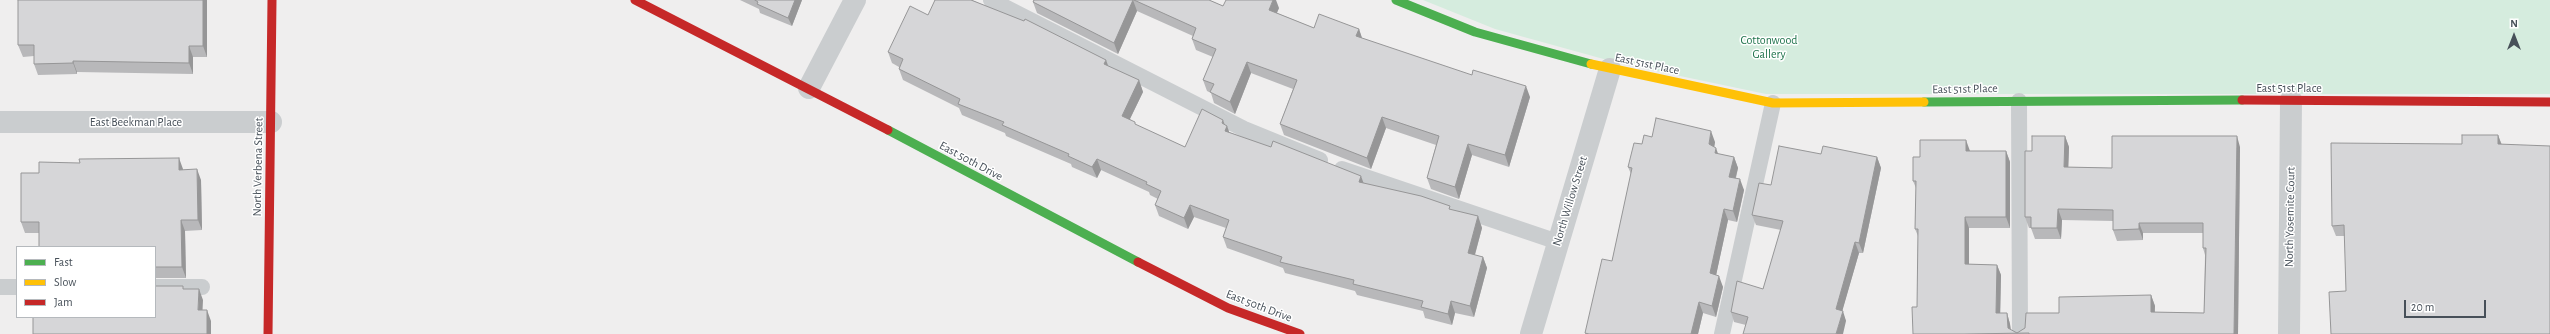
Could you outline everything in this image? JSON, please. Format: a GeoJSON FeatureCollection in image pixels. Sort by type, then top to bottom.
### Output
{"type":"FeatureCollection","features":[{"type":"Feature","properties":{"kind":"street","name":"North Verbena Street"},"geometry":{"type":"LineString","coordinates":[[268,334],[272,0]]}},
{"type":"Feature","properties":{"kind":"street","name":"East 50th Drive"},"geometry":{"type":"LineString","coordinates":[[635,0],[809,88],[1090,238],[1228,308],[1300,334]]}},
{"type":"Feature","properties":{"kind":"street"},"geometry":{"type":"LineString","coordinates":[[809,88],[855,0]]}},
{"type":"Feature","properties":{"kind":"street","name":"East 51st Place"},"geometry":{"type":"LineString","coordinates":[[1396,0],[1475,32],[1610,69],[1773,103],[2291,100],[2550,102]]}},
{"type":"Feature","properties":{"kind":"street","name":"North Willow Street"},"geometry":{"type":"LineString","coordinates":[[1531,334],[1610,69]]}},
{"type":"Feature","properties":{"kind":"street","name":"North Yosemite Court"},"geometry":{"type":"LineString","coordinates":[[2289,334],[2291,100]]}},
{"type":"Feature","properties":{"kind":"street","name":"East Beekman Place"},"geometry":{"type":"LineString","coordinates":[[0,122],[271,122]]}},
{"type":"Feature","properties":{"kind":"lane"},"geometry":{"type":"LineString","coordinates":[[991,0],[1244,129],[1352,173],[1558,242]]}},
{"type":"Feature","properties":{"kind":"lane"},"geometry":{"type":"LineString","coordinates":[[2019,101],[2020,334]]}},
{"type":"Feature","properties":{"kind":"lane"},"geometry":{"type":"LineString","coordinates":[[1722,334],[1773,103]]}},
{"type":"Feature","properties":{"kind":"lane"},"geometry":{"type":"LineString","coordinates":[[0,287],[16,287]]}},
{"type":"Feature","properties":{"kind":"lane"},"geometry":{"type":"LineString","coordinates":[[156,287],[202,287]]}},
{"type":"Feature","properties":{"kind":"green space","name":"Cottonwood Gallery"},"geometry":{"type":"Polygon","coordinates":[[[1423,0],[2550,0],[2550,94],[1766,94],[1618,63],[1495,29],[1423,0]]]}},
{"type":"Feature","properties":{"kind":"building"},"geometry":{"type":"Polygon","coordinates":[[[18,0],[203,0],[203,46],[189,46],[189,63],[73,61],[73,63],[34,64],[34,45],[18,45],[18,0]]]}},
{"type":"Feature","properties":{"kind":"building"},"geometry":{"type":"Polygon","coordinates":[[[755,0],[795,0],[788,18],[757,4],[758,2],[755,0]]]}},
{"type":"Feature","properties":{"kind":"building"},"geometry":{"type":"Polygon","coordinates":[[[935,0],[971,0],[1024,21],[1025,19],[1106,60],[1104,64],[1139,80],[1122,116],[1135,122],[1135,124],[1185,147],[1202,109],[1223,120],[1222,123],[1227,126],[1225,131],[1271,147],[1273,141],[1361,176],[1359,182],[1421,196],[1450,206],[1449,209],[1478,216],[1468,253],[1483,257],[1470,306],[1451,301],[1448,314],[1421,307],[1423,301],[1353,284],[1354,280],[1280,262],[1282,257],[1223,237],[1229,220],[1190,205],[1184,218],[1155,205],[1161,191],[1146,184],[1147,182],[1097,159],[1092,167],[1068,156],[1069,154],[1002,125],[1004,122],[958,104],[960,99],[899,69],[903,59],[888,52],[910,6],[928,15],[935,0]]]}},
{"type":"Feature","properties":{"kind":"building"},"geometry":{"type":"Polygon","coordinates":[[[1034,0],[1133,0],[1114,43],[1033,2],[1034,0]]]}},
{"type":"Feature","properties":{"kind":"building"},"geometry":{"type":"Polygon","coordinates":[[[1134,0],[1209,0],[1223,6],[1226,0],[1273,0],[1269,10],[1314,28],[1319,14],[1359,29],[1356,36],[1472,75],[1473,70],[1526,86],[1505,155],[1468,144],[1455,187],[1427,178],[1439,136],[1382,117],[1367,158],[1280,124],[1297,80],[1247,62],[1230,102],[1210,92],[1214,84],[1203,80],[1216,49],[1192,39],[1196,28],[1134,0]]]}},
{"type":"Feature","properties":{"kind":"building"},"geometry":{"type":"Polygon","coordinates":[[[1656,118],[1711,131],[1709,144],[1716,148],[1715,153],[1734,157],[1729,177],[1740,179],[1733,211],[1724,209],[1710,273],[1719,276],[1712,306],[1699,302],[1691,334],[1585,333],[1602,259],[1612,261],[1632,168],[1628,167],[1634,143],[1642,144],[1644,135],[1652,137],[1656,118]]]}},
{"type":"Feature","properties":{"kind":"building"},"geometry":{"type":"Polygon","coordinates":[[[2462,135],[2498,135],[2498,144],[2550,146],[2550,334],[2331,334],[2329,292],[2346,291],[2344,225],[2332,226],[2331,143],[2462,144],[2462,135]]]}},
{"type":"Feature","properties":{"kind":"building"},"geometry":{"type":"Polygon","coordinates":[[[2032,136],[2065,136],[2064,167],[2112,168],[2112,136],[2237,136],[2234,334],[1913,334],[1912,307],[1917,307],[1918,229],[1915,229],[1916,181],[1913,181],[1913,157],[1920,157],[1920,140],[1966,140],[1966,151],[2006,151],[2006,217],[1965,217],[1965,264],[1997,265],[1996,313],[2007,313],[2008,328],[2017,333],[2025,328],[2026,313],[2059,313],[2059,297],[2151,295],[2151,312],[2204,313],[2206,248],[2203,248],[2203,223],[2139,223],[2139,229],[2113,230],[2113,210],[2058,209],[2057,228],[2031,228],[2031,217],[2025,217],[2025,151],[2032,151],[2032,136]]]}},
{"type":"Feature","properties":{"kind":"building"},"geometry":{"type":"Polygon","coordinates":[[[1779,146],[1821,154],[1823,146],[1877,157],[1859,243],[1855,242],[1836,309],[1843,311],[1836,334],[1743,334],[1748,317],[1731,312],[1737,281],[1763,289],[1783,221],[1752,215],[1759,183],[1771,185],[1779,146]]]}},
{"type":"Feature","properties":{"kind":"building"},"geometry":{"type":"Polygon","coordinates":[[[179,158],[179,170],[197,169],[198,220],[181,220],[182,267],[156,267],[156,246],[39,246],[39,222],[21,222],[21,173],[39,173],[39,162],[80,163],[79,159],[179,158]]]}},
{"type":"Feature","properties":{"kind":"building"},"geometry":{"type":"Polygon","coordinates":[[[156,286],[183,286],[183,289],[199,289],[198,310],[207,310],[207,334],[33,334],[33,318],[156,318],[156,286]]]}},
{"type":"Feature","properties":{"kind":"traffic: fast"},"geometry":{"type":"LineString","coordinates":[[1396,0],[1475,32],[1591,64]]}},
{"type":"Feature","properties":{"kind":"traffic: fast"},"geometry":{"type":"LineString","coordinates":[[1924,102],[2242,100]]}},
{"type":"Feature","properties":{"kind":"traffic: fast"},"geometry":{"type":"LineString","coordinates":[[888,130],[1138,262]]}},
{"type":"Feature","properties":{"kind":"traffic: slow"},"geometry":{"type":"LineString","coordinates":[[1591,64],[1773,103],[1924,102]]}},
{"type":"Feature","properties":{"kind":"traffic: jam"},"geometry":{"type":"LineString","coordinates":[[268,334],[272,0]]}},
{"type":"Feature","properties":{"kind":"traffic: jam"},"geometry":{"type":"LineString","coordinates":[[635,0],[888,130]]}},
{"type":"Feature","properties":{"kind":"traffic: jam"},"geometry":{"type":"LineString","coordinates":[[2242,100],[2550,102]]}},
{"type":"Feature","properties":{"kind":"traffic: jam"},"geometry":{"type":"LineString","coordinates":[[1138,262],[1228,308],[1300,334]]}}]}
